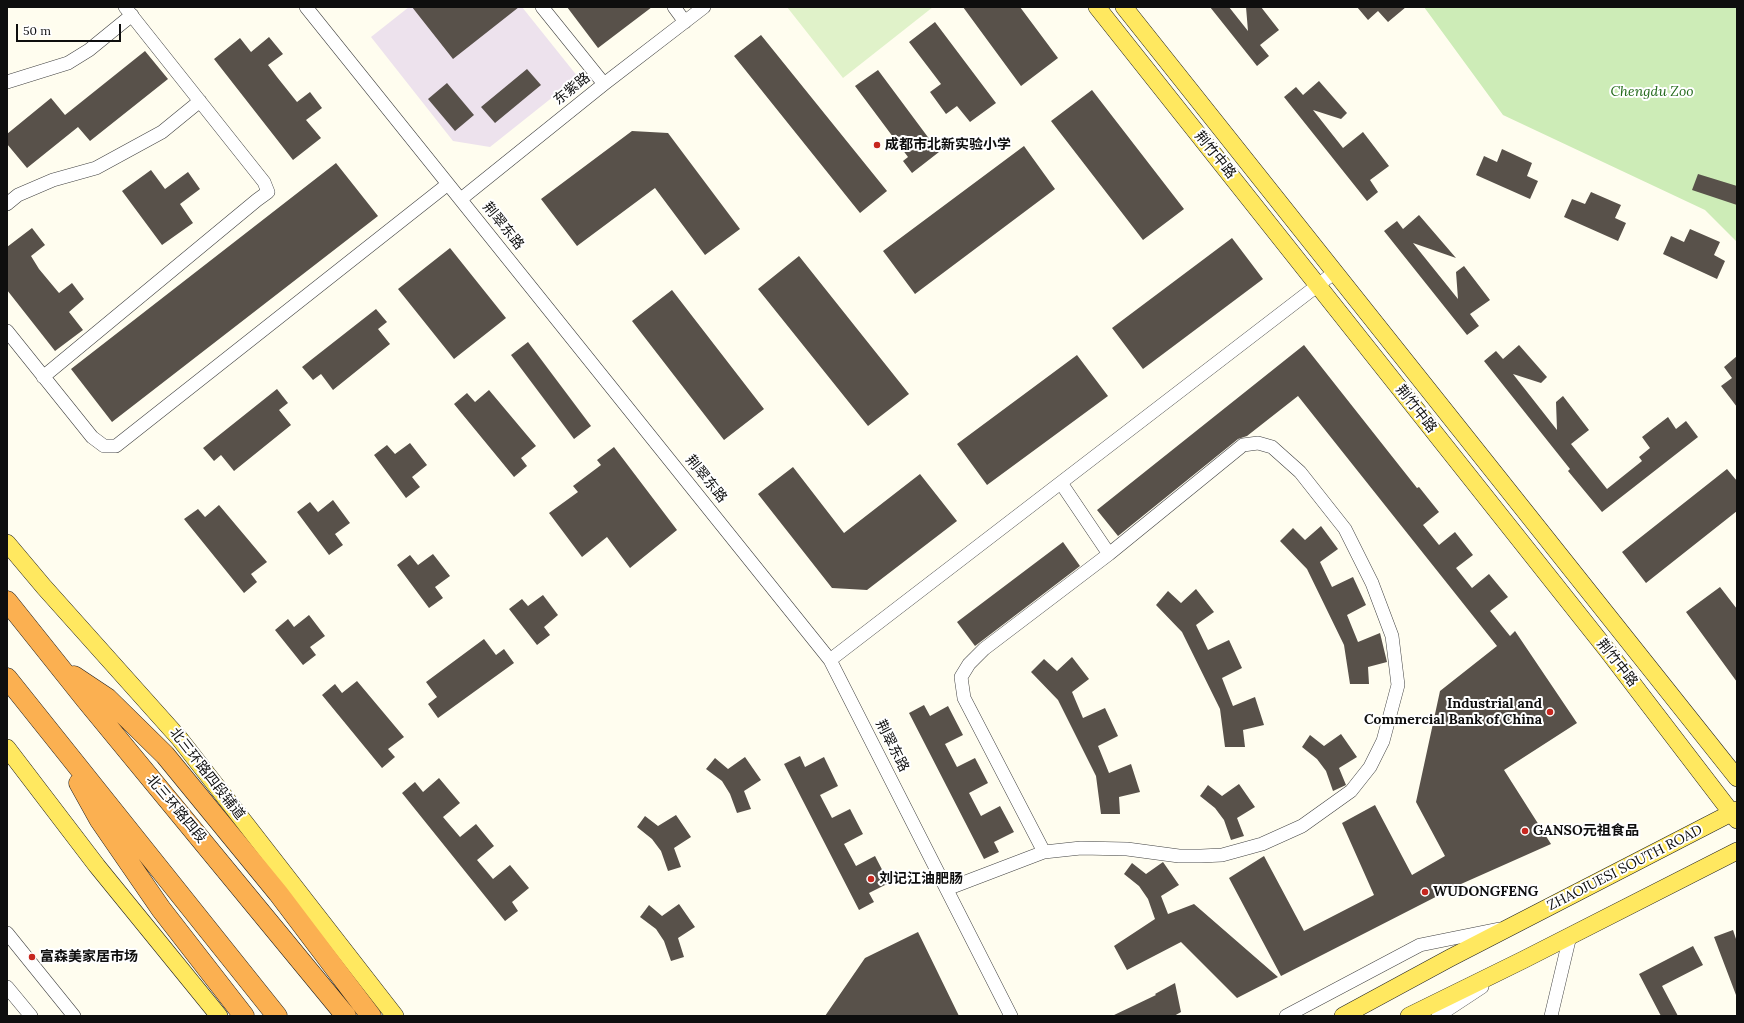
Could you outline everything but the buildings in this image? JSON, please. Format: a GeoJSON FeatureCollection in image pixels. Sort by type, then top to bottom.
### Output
{"type":"FeatureCollection","features":[{"type":"Feature","properties":{"kind":"highway","name":"北三环路四段"},"geometry":{"type":"LineString","coordinates":[[7,601],[58,666],[346,1016]]}},
{"type":"Feature","properties":{"kind":"highway"},"geometry":{"type":"LineString","coordinates":[[58,666],[107,698],[165,755],[278,892],[371,1016]]}},
{"type":"Feature","properties":{"kind":"highway"},"geometry":{"type":"LineString","coordinates":[[7,678],[277,1016]]}},
{"type":"Feature","properties":{"kind":"highway"},"geometry":{"type":"LineString","coordinates":[[7,701],[50,731],[99,819],[116,844],[161,909],[244,1016]]}},
{"type":"Feature","properties":{"kind":"main road","name":"荆竹中路"},"geometry":{"type":"LineString","coordinates":[[1097,7],[1319,285],[1735,814]]}},
{"type":"Feature","properties":{"kind":"main road","name":"荆竹中路"},"geometry":{"type":"LineString","coordinates":[[1124,7],[1737,778]]}},
{"type":"Feature","properties":{"kind":"main road","name":"北三环路四段辅道"},"geometry":{"type":"LineString","coordinates":[[7,542],[50,593],[179,738],[395,1016]]}},
{"type":"Feature","properties":{"kind":"main road"},"geometry":{"type":"LineString","coordinates":[[7,748],[97,866],[219,1016]]}},
{"type":"Feature","properties":{"kind":"main road","name":"ZHAOJUESI SOUTH ROAD"},"geometry":{"type":"LineString","coordinates":[[1343,1016],[1512,926],[1735,814]]}},
{"type":"Feature","properties":{"kind":"main road"},"geometry":{"type":"LineString","coordinates":[[1409,1016],[1523,960],[1737,851]]}},
{"type":"Feature","properties":{"kind":"street","name":"荆翠东路"},"geometry":{"type":"LineString","coordinates":[[306,7],[830,660],[1011,1016]]}},
{"type":"Feature","properties":{"kind":"street"},"geometry":{"type":"LineString","coordinates":[[542,7],[604,84]]}},
{"type":"Feature","properties":{"kind":"street"},"geometry":{"type":"LineString","coordinates":[[674,7],[685,22]]}},
{"type":"Feature","properties":{"kind":"street","name":"东紫路"},"geometry":{"type":"LineString","coordinates":[[461,199],[604,84],[704,7]]}},
{"type":"Feature","properties":{"kind":"street"},"geometry":{"type":"LineString","coordinates":[[7,82],[68,63],[89,50],[128,11],[264,182],[268,192],[256,200],[43,377]]}},
{"type":"Feature","properties":{"kind":"street"},"geometry":{"type":"LineString","coordinates":[[7,204],[18,195],[53,180],[96,168],[162,132],[200,101]]}},
{"type":"Feature","properties":{"kind":"street"},"geometry":{"type":"LineString","coordinates":[[7,331],[92,437],[104,446],[116,446],[448,184]]}},
{"type":"Feature","properties":{"kind":"street"},"geometry":{"type":"LineString","coordinates":[[830,660],[1335,272]]}},
{"type":"Feature","properties":{"kind":"street"},"geometry":{"type":"LineString","coordinates":[[947,889],[1044,852],[1088,848],[1127,849],[1179,856],[1201,856],[1222,855],[1262,844],[1302,826],[1351,791],[1370,767],[1383,741],[1398,685],[1392,636],[1372,583],[1345,529],[1300,472],[1272,446],[1258,443],[1243,445],[1109,554],[984,649],[969,664],[961,677],[964,698],[1044,852]]}},
{"type":"Feature","properties":{"kind":"street"},"geometry":{"type":"LineString","coordinates":[[1061,483],[1109,554]]}},
{"type":"Feature","properties":{"kind":"street"},"geometry":{"type":"LineString","coordinates":[[1286,1016],[1420,945],[1512,926]]}},
{"type":"Feature","properties":{"kind":"street"},"geometry":{"type":"LineString","coordinates":[[7,933],[74,1016]]}},
{"type":"Feature","properties":{"kind":"street"},"geometry":{"type":"LineString","coordinates":[[1551,1016],[1570,936]]}},
{"type":"Feature","properties":{"kind":"street"},"geometry":{"type":"LineString","coordinates":[[1438,1016],[1523,960]]}},
{"type":"Feature","properties":{"kind":"street"},"geometry":{"type":"LineString","coordinates":[[7,987],[31,1016]]}},
{"type":"Feature","properties":{"kind":"shaded area"},"geometry":{"type":"Polygon","coordinates":[[[409,7],[522,7],[578,77],[490,147],[453,141],[371,37],[409,7]]]}},
{"type":"Feature","properties":{"kind":"green space"},"geometry":{"type":"Polygon","coordinates":[[[787,7],[933,7],[843,78],[787,7]]]}},
{"type":"Feature","properties":{"kind":"green space","name":"Chengdu Zoo"},"geometry":{"type":"Polygon","coordinates":[[[1424,7],[1737,7],[1737,242],[1705,210],[1503,115],[1424,7]]]}},
{"type":"Feature","properties":{"kind":"place","name":"成都市北新实验小学"},"geometry":{"type":"Point","coordinates":[877,145]}},
{"type":"Feature","properties":{"kind":"place","name":"Industrial and Commercial Bank of China"},"geometry":{"type":"Point","coordinates":[1550,712]}},
{"type":"Feature","properties":{"kind":"place","name":"GANSO元祖食品"},"geometry":{"type":"Point","coordinates":[1525,831]}},
{"type":"Feature","properties":{"kind":"place","name":"刘记江油肥肠"},"geometry":{"type":"Point","coordinates":[871,879]}},
{"type":"Feature","properties":{"kind":"place","name":"WUDONGFENG"},"geometry":{"type":"Point","coordinates":[1425,892]}},
{"type":"Feature","properties":{"kind":"place","name":"富森美家居市场"},"geometry":{"type":"Point","coordinates":[32,957]}}]}
